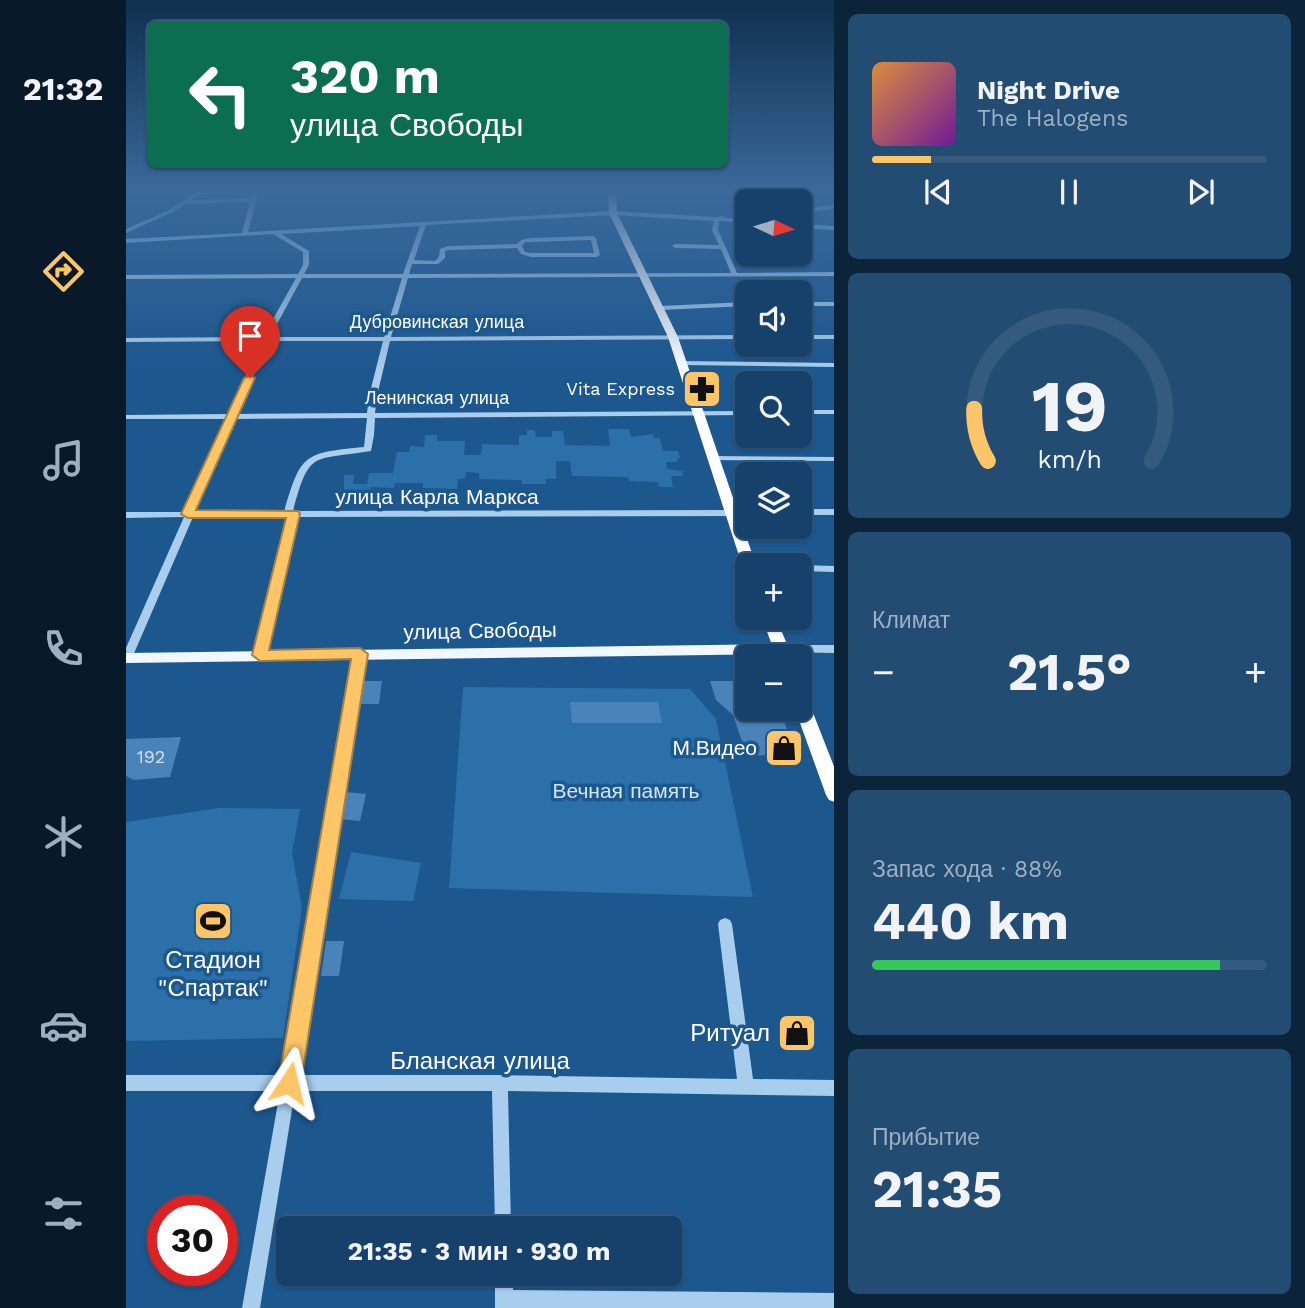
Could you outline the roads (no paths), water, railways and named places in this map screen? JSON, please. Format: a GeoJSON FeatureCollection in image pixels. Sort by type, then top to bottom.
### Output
{"type":"FeatureCollection","features":[{"type":"Feature","properties":{"kind":"highway"},"geometry":{"type":"LineString","coordinates":[[632,252],[673,337],[745,553]]}},
{"type":"Feature","properties":{"kind":"highway"},"geometry":{"type":"LineString","coordinates":[[808,721],[834,795]]}},
{"type":"Feature","properties":{"kind":"main road","name":"улица Свободы"},"geometry":{"type":"LineString","coordinates":[[126,658],[360,654],[735,653]]}},
{"type":"Feature","properties":{"kind":"street"},"geometry":{"type":"LineString","coordinates":[[126,658],[266,339],[306,265],[306,252]]}},
{"type":"Feature","properties":{"kind":"street"},"geometry":{"type":"LineString","coordinates":[[260,655],[301,467],[319,454],[368,449],[373,430],[369,413],[387,338],[413,252]]}},
{"type":"Feature","properties":{"kind":"street"},"geometry":{"type":"LineString","coordinates":[[409,262],[436,263],[442,258],[442,252]]}},
{"type":"Feature","properties":{"kind":"street"},"geometry":{"type":"LineString","coordinates":[[522,252],[531,255],[597,255],[596,252]]}},
{"type":"Feature","properties":{"kind":"street"},"geometry":{"type":"LineString","coordinates":[[726,252],[735,274]]}},
{"type":"Feature","properties":{"kind":"street"},"geometry":{"type":"LineString","coordinates":[[126,277],[834,274]]}},
{"type":"Feature","properties":{"kind":"street"},"geometry":{"type":"LineString","coordinates":[[812,304],[834,304]]}},
{"type":"Feature","properties":{"kind":"street"},"geometry":{"type":"LineString","coordinates":[[660,308],[735,305]]}},
{"type":"Feature","properties":{"kind":"street","name":"Дубровинская улица"},"geometry":{"type":"LineString","coordinates":[[126,340],[735,337]]}},
{"type":"Feature","properties":{"kind":"street"},"geometry":{"type":"LineString","coordinates":[[812,337],[834,337]]}},
{"type":"Feature","properties":{"kind":"street"},"geometry":{"type":"LineString","coordinates":[[682,363],[834,365]]}},
{"type":"Feature","properties":{"kind":"street"},"geometry":{"type":"LineString","coordinates":[[812,412],[834,412]]}},
{"type":"Feature","properties":{"kind":"street","name":"Ленинская улица"},"geometry":{"type":"LineString","coordinates":[[126,417],[369,413],[735,413]]}},
{"type":"Feature","properties":{"kind":"street"},"geometry":{"type":"LineString","coordinates":[[712,458],[834,459]]}},
{"type":"Feature","properties":{"kind":"street"},"geometry":{"type":"LineString","coordinates":[[812,512],[834,512]]}},
{"type":"Feature","properties":{"kind":"street","name":"улица Карла Маркса"},"geometry":{"type":"LineString","coordinates":[[126,515],[735,514]]}},
{"type":"Feature","properties":{"kind":"street"},"geometry":{"type":"LineString","coordinates":[[812,568],[834,569]]}},
{"type":"Feature","properties":{"kind":"street","name":"улица Свободы"},"geometry":{"type":"LineString","coordinates":[[812,651],[834,649]]}},
{"type":"Feature","properties":{"kind":"street"},"geometry":{"type":"LineString","coordinates":[[251,1308],[360,654]]}},
{"type":"Feature","properties":{"kind":"street"},"geometry":{"type":"LineString","coordinates":[[725,924],[746,1087]]}},
{"type":"Feature","properties":{"kind":"street","name":"Бланская улица"},"geometry":{"type":"LineString","coordinates":[[126,1083],[500,1083],[834,1088]]}},
{"type":"Feature","properties":{"kind":"street"},"geometry":{"type":"LineString","coordinates":[[500,1083],[503,1216]]}},
{"type":"Feature","properties":{"kind":"street"},"geometry":{"type":"LineString","coordinates":[[504,1286],[505,1304],[834,1302]]}},
{"type":"Feature","properties":{"kind":"place","name":"Vita Express"},"geometry":{"type":"Point","coordinates":[702,389]}},
{"type":"Feature","properties":{"kind":"place","name":"М.Видео"},"geometry":{"type":"Point","coordinates":[784,748]}},
{"type":"Feature","properties":{"kind":"place","name":"Стадион \"Спартак\""},"geometry":{"type":"Point","coordinates":[213,921]}},
{"type":"Feature","properties":{"kind":"place","name":"Ритуал"},"geometry":{"type":"Point","coordinates":[797,1033]}},
{"type":"Feature","properties":{"kind":"park label","name":"Вечная память"},"geometry":{"type":"Point","coordinates":[626,791]}}]}
